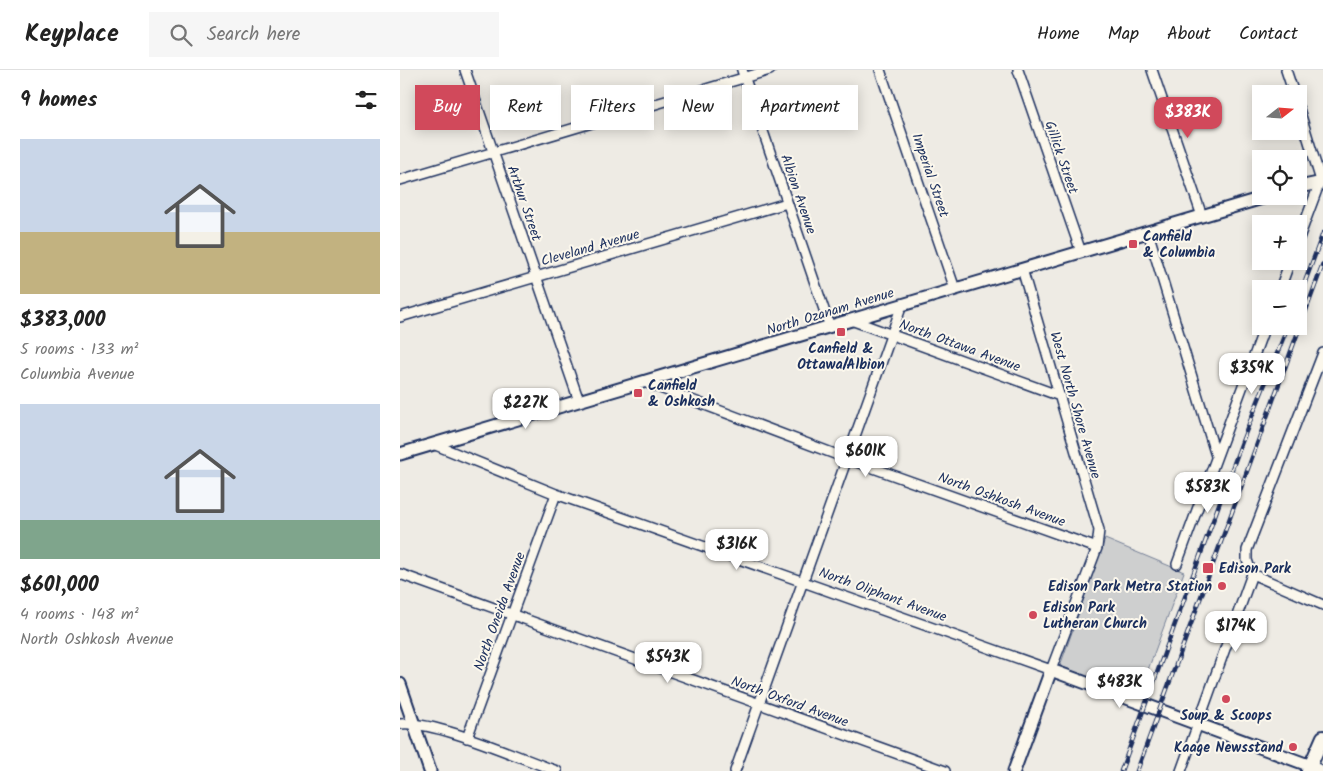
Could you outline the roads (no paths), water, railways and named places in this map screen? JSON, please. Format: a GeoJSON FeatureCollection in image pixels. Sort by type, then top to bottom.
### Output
{"type":"FeatureCollection","features":[{"type":"Feature","properties":{"kind":"main road"},"geometry":{"type":"LineString","coordinates":[[1310,768],[1323,737]]}},
{"type":"Feature","properties":{"kind":"street","name":"Arthur Street"},"geometry":{"type":"LineString","coordinates":[[465,70],[579,401]]}},
{"type":"Feature","properties":{"kind":"street"},"geometry":{"type":"LineString","coordinates":[[400,180],[743,74],[770,70]]}},
{"type":"Feature","properties":{"kind":"street","name":"Imperial Street"},"geometry":{"type":"LineString","coordinates":[[880,70],[955,289]]}},
{"type":"Feature","properties":{"kind":"street","name":"Gillick Street"},"geometry":{"type":"LineString","coordinates":[[1018,70],[1081,252]]}},
{"type":"Feature","properties":{"kind":"street"},"geometry":{"type":"LineString","coordinates":[[1152,70],[1202,216]]}},
{"type":"Feature","properties":{"kind":"street"},"geometry":{"type":"LineString","coordinates":[[1286,70],[1291,85]]}},
{"type":"Feature","properties":{"kind":"street","name":"Albion Avenue"},"geometry":{"type":"LineString","coordinates":[[743,74],[830,327]]}},
{"type":"Feature","properties":{"kind":"street"},"geometry":{"type":"LineString","coordinates":[[1307,217],[1322,179],[1308,136]]}},
{"type":"Feature","properties":{"kind":"street"},"geometry":{"type":"LineString","coordinates":[[1307,184],[1322,179]]}},
{"type":"Feature","properties":{"kind":"street","name":"North Ozanam Avenue"},"geometry":{"type":"LineString","coordinates":[[400,454],[1252,201]]}},
{"type":"Feature","properties":{"kind":"street","name":"Cleveland Avenue"},"geometry":{"type":"LineString","coordinates":[[400,317],[788,203]]}},
{"type":"Feature","properties":{"kind":"street"},"geometry":{"type":"LineString","coordinates":[[1148,232],[1216,456]]}},
{"type":"Feature","properties":{"kind":"street","name":"West North Shore Avenue"},"geometry":{"type":"LineString","coordinates":[[1022,269],[1099,530],[1097,548]]}},
{"type":"Feature","properties":{"kind":"street"},"geometry":{"type":"LineString","coordinates":[[734,771],[902,305]]}},
{"type":"Feature","properties":{"kind":"street","name":"North Ottawa Avenue"},"geometry":{"type":"LineString","coordinates":[[851,320],[1060,396]]}},
{"type":"Feature","properties":{"kind":"street"},"geometry":{"type":"LineString","coordinates":[[1176,564],[1262,335]]}},
{"type":"Feature","properties":{"kind":"street"},"geometry":{"type":"LineString","coordinates":[[1181,771],[1252,574],[1247,560],[1247,550],[1322,359]]}},
{"type":"Feature","properties":{"kind":"street","name":"North Oshkosh Avenue"},"geometry":{"type":"LineString","coordinates":[[644,382],[848,459],[1097,548]]}},
{"type":"Feature","properties":{"kind":"street","name":"North Oliphant Avenue"},"geometry":{"type":"LineString","coordinates":[[433,444],[556,494],[1199,723],[1310,768],[1323,771]]}},
{"type":"Feature","properties":{"kind":"street","name":"North Oneida Avenue"},"geometry":{"type":"LineString","coordinates":[[467,738],[556,494]]}},
{"type":"Feature","properties":{"kind":"street"},"geometry":{"type":"LineString","coordinates":[[1014,771],[1097,548]]}},
{"type":"Feature","properties":{"kind":"street","name":"North Oxford Avenue"},"geometry":{"type":"LineString","coordinates":[[400,574],[945,771]]}},
{"type":"Feature","properties":{"kind":"street"},"geometry":{"type":"LineString","coordinates":[[1252,574],[1323,605]]}},
{"type":"Feature","properties":{"kind":"street"},"geometry":{"type":"LineString","coordinates":[[400,684],[430,771]]}},
{"type":"Feature","properties":{"kind":"street"},"geometry":{"type":"LineString","coordinates":[[400,724],[413,723],[467,738],[557,771]]}},
{"type":"Feature","properties":{"kind":"railway"},"geometry":{"type":"LineString","coordinates":[[1306,280],[1323,233]]}},
{"type":"Feature","properties":{"kind":"railway"},"geometry":{"type":"LineString","coordinates":[[1137,771],[1323,264]]}},
{"type":"Feature","properties":{"kind":"railway"},"geometry":{"type":"LineString","coordinates":[[1121,771],[1243,439],[1284,335]]}},
{"type":"Feature","properties":{"kind":"place","name":"Canfield & Columbia"},"geometry":{"type":"Point","coordinates":[1133,244]}},
{"type":"Feature","properties":{"kind":"place","name":"Canfield & Ottawa/Albion"},"geometry":{"type":"Point","coordinates":[841,332]}},
{"type":"Feature","properties":{"kind":"place","name":"Canfield & Oshkosh"},"geometry":{"type":"Point","coordinates":[638,393]}},
{"type":"Feature","properties":{"kind":"place","name":"Edison Park"},"geometry":{"type":"Point","coordinates":[1208,568]}},
{"type":"Feature","properties":{"kind":"place","name":"Edison Park Metra Station"},"geometry":{"type":"Point","coordinates":[1222,586]}},
{"type":"Feature","properties":{"kind":"place","name":"Edison Park Lutheran Church"},"geometry":{"type":"Point","coordinates":[1033,615]}},
{"type":"Feature","properties":{"kind":"place","name":"Soup & Scoops"},"geometry":{"type":"Point","coordinates":[1226,699]}},
{"type":"Feature","properties":{"kind":"place","name":"Kaage Newsstand"},"geometry":{"type":"Point","coordinates":[1293,747]}}]}
